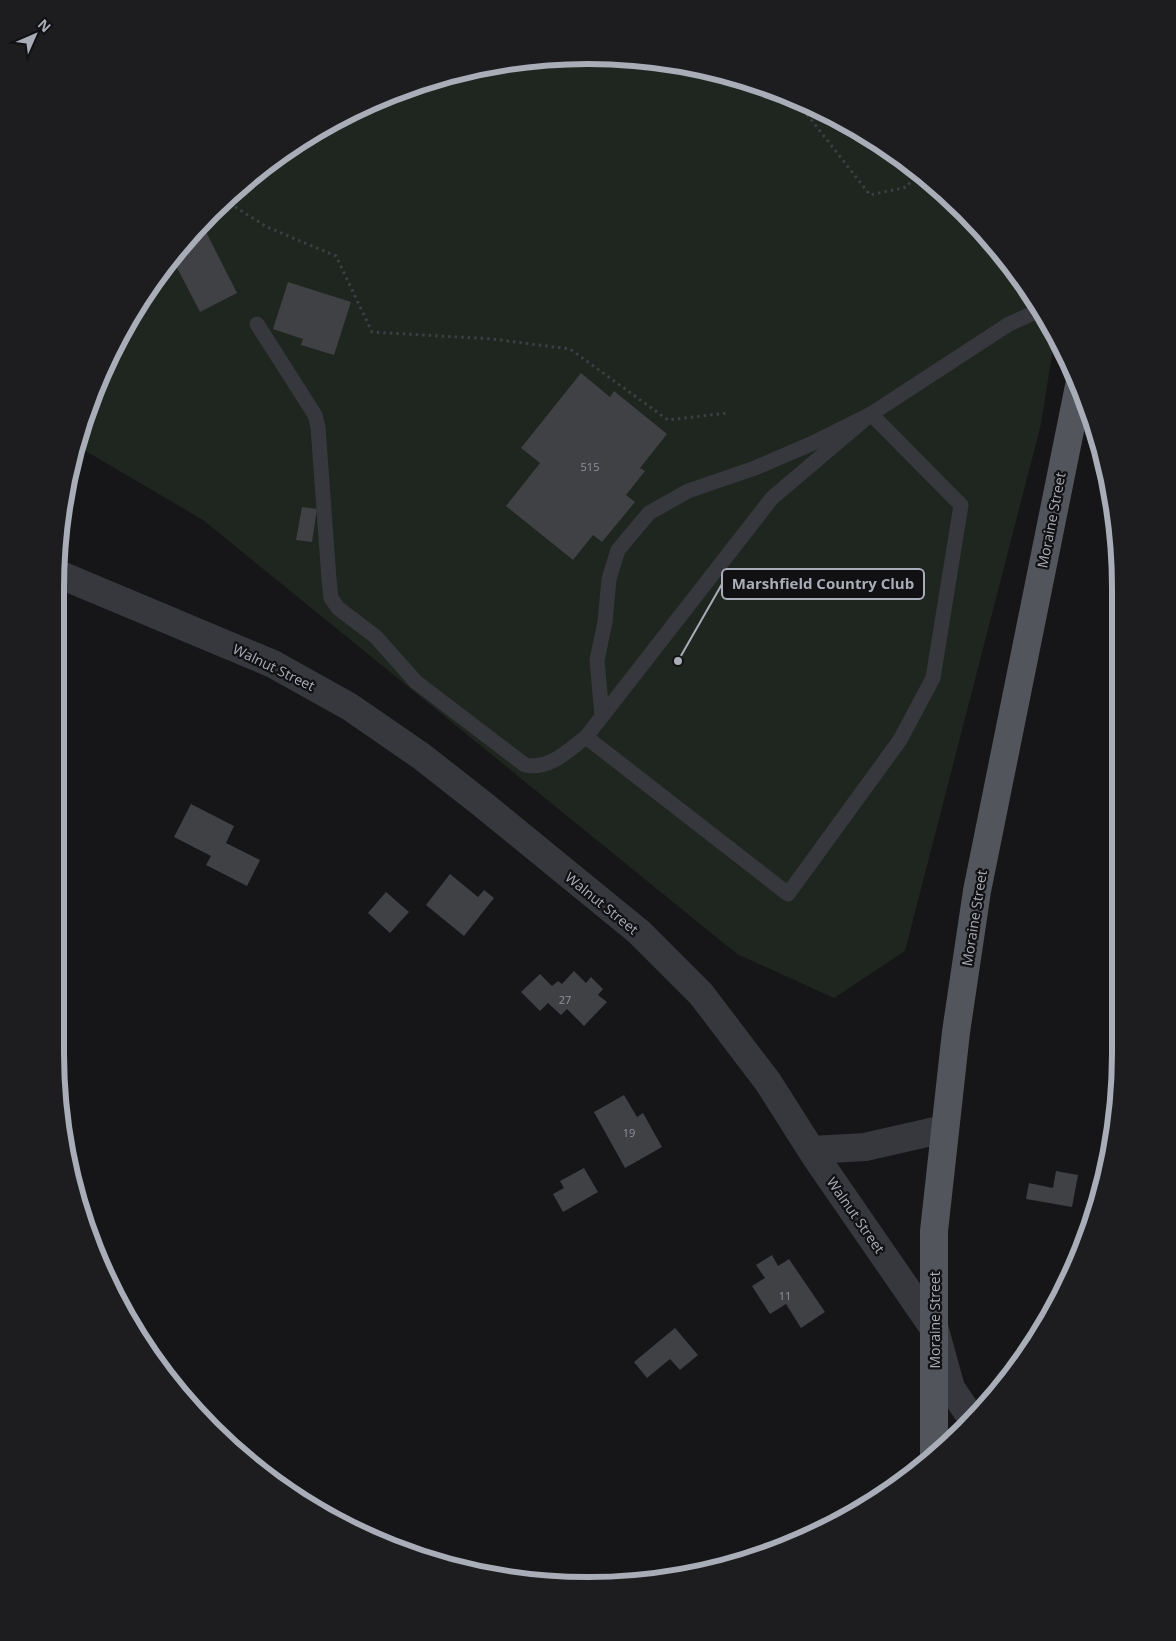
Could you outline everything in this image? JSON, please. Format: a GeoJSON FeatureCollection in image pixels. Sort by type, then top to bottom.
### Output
{"type":"FeatureCollection","features":[{"type":"Feature","properties":{"kind":"main road","name":"Moraine Street"},"geometry":{"type":"LineString","coordinates":[[934,1447],[934,1231],[944,1129],[977,891],[1076,399]]}},
{"type":"Feature","properties":{"kind":"street","name":"Walnut Street"},"geometry":{"type":"LineString","coordinates":[[64,576],[273,664],[350,707],[421,756],[639,932],[700,994],[768,1082],[935,1330],[951,1388],[968,1414]]}},
{"type":"Feature","properties":{"kind":"street"},"geometry":{"type":"LineString","coordinates":[[812,1150],[865,1147],[944,1129]]}},
{"type":"Feature","properties":{"kind":"lane"},"geometry":{"type":"LineString","coordinates":[[602,716],[597,660],[605,622],[609,579],[618,550],[649,513],[688,491],[755,468],[813,443],[871,414],[1009,324],[1034,313]]}},
{"type":"Feature","properties":{"kind":"lane"},"geometry":{"type":"LineString","coordinates":[[257,324],[315,415],[318,427],[328,579],[331,598],[338,608],[376,637],[416,682],[525,766],[536,768],[548,765],[586,738],[772,498],[871,414]]}},
{"type":"Feature","properties":{"kind":"lane"},"geometry":{"type":"LineString","coordinates":[[586,738],[788,894],[900,740],[934,678],[960,504],[871,414]]}},
{"type":"Feature","properties":{"kind":"path"},"geometry":{"type":"LineString","coordinates":[[804,111],[870,195],[907,187],[913,177]]}},
{"type":"Feature","properties":{"kind":"path"},"geometry":{"type":"LineString","coordinates":[[231,204],[267,227],[336,256],[372,332],[492,339],[570,349],[668,420],[728,413]]}},
{"type":"Feature","properties":{"kind":"shaded area"},"geometry":{"type":"Polygon","coordinates":[[[554,65],[622,65],[656,68],[724,82],[757,92],[820,118],[879,152],[907,172],[959,217],[1004,269],[1024,297],[1053,347],[1041,424],[905,951],[834,998],[737,954],[203,520],[83,449],[104,387],[118,356],[152,297],[172,269],[217,217],[269,172],[297,152],[356,118],[387,104],[452,82],[486,74],[554,65]]]}},
{"type":"Feature","properties":{"kind":"building"},"geometry":{"type":"Polygon","coordinates":[[[205,230],[237,293],[200,312],[175,265],[205,230]]]}},
{"type":"Feature","properties":{"kind":"building"},"geometry":{"type":"Polygon","coordinates":[[[288,282],[351,302],[334,355],[301,345],[303,339],[273,329],[288,282]]]}},
{"type":"Feature","properties":{"kind":"building"},"geometry":{"type":"Polygon","coordinates":[[[581,373],[610,397],[614,391],[667,434],[640,468],[645,471],[626,495],[635,502],[602,542],[593,535],[573,560],[506,506],[540,463],[521,448],[581,373]]]}},
{"type":"Feature","properties":{"kind":"building"},"geometry":{"type":"Polygon","coordinates":[[[302,507],[317,509],[312,542],[296,540],[302,507]]]}},
{"type":"Feature","properties":{"kind":"building"},"geometry":{"type":"Polygon","coordinates":[[[191,804],[234,826],[226,843],[260,860],[247,886],[206,865],[211,856],[174,837],[191,804]]]}},
{"type":"Feature","properties":{"kind":"building"},"geometry":{"type":"Polygon","coordinates":[[[450,874],[478,897],[484,890],[494,898],[464,936],[426,905],[450,874]]]}},
{"type":"Feature","properties":{"kind":"building"},"geometry":{"type":"Polygon","coordinates":[[[386,892],[409,912],[390,933],[368,913],[386,892]]]}},
{"type":"Feature","properties":{"kind":"building"},"geometry":{"type":"Polygon","coordinates":[[[574,971],[586,983],[591,977],[603,989],[598,995],[607,1002],[584,1026],[567,1009],[561,1015],[548,1003],[540,1011],[521,992],[540,974],[552,986],[558,981],[562,984],[574,971]]]}},
{"type":"Feature","properties":{"kind":"building"},"geometry":{"type":"Polygon","coordinates":[[[624,1095],[637,1117],[643,1113],[662,1147],[625,1168],[594,1112],[624,1095]]]}},
{"type":"Feature","properties":{"kind":"building"},"geometry":{"type":"Polygon","coordinates":[[[584,1168],[598,1192],[563,1212],[553,1194],[564,1188],[560,1181],[584,1168]]]}},
{"type":"Feature","properties":{"kind":"building"},"geometry":{"type":"Polygon","coordinates":[[[1056,1171],[1078,1175],[1072,1207],[1026,1199],[1029,1183],[1053,1188],[1056,1171]]]}},
{"type":"Feature","properties":{"kind":"building"},"geometry":{"type":"Polygon","coordinates":[[[772,1255],[778,1266],[789,1259],[825,1312],[801,1328],[786,1304],[770,1314],[752,1286],[765,1278],[756,1265],[772,1255]]]}},
{"type":"Feature","properties":{"kind":"building"},"geometry":{"type":"Polygon","coordinates":[[[675,1328],[698,1355],[680,1370],[670,1359],[647,1378],[634,1362],[675,1328]]]}},
{"type":"Feature","properties":{"kind":"place","name":"Marshfield Country Club"},"geometry":{"type":"Point","coordinates":[678,661]}}]}
